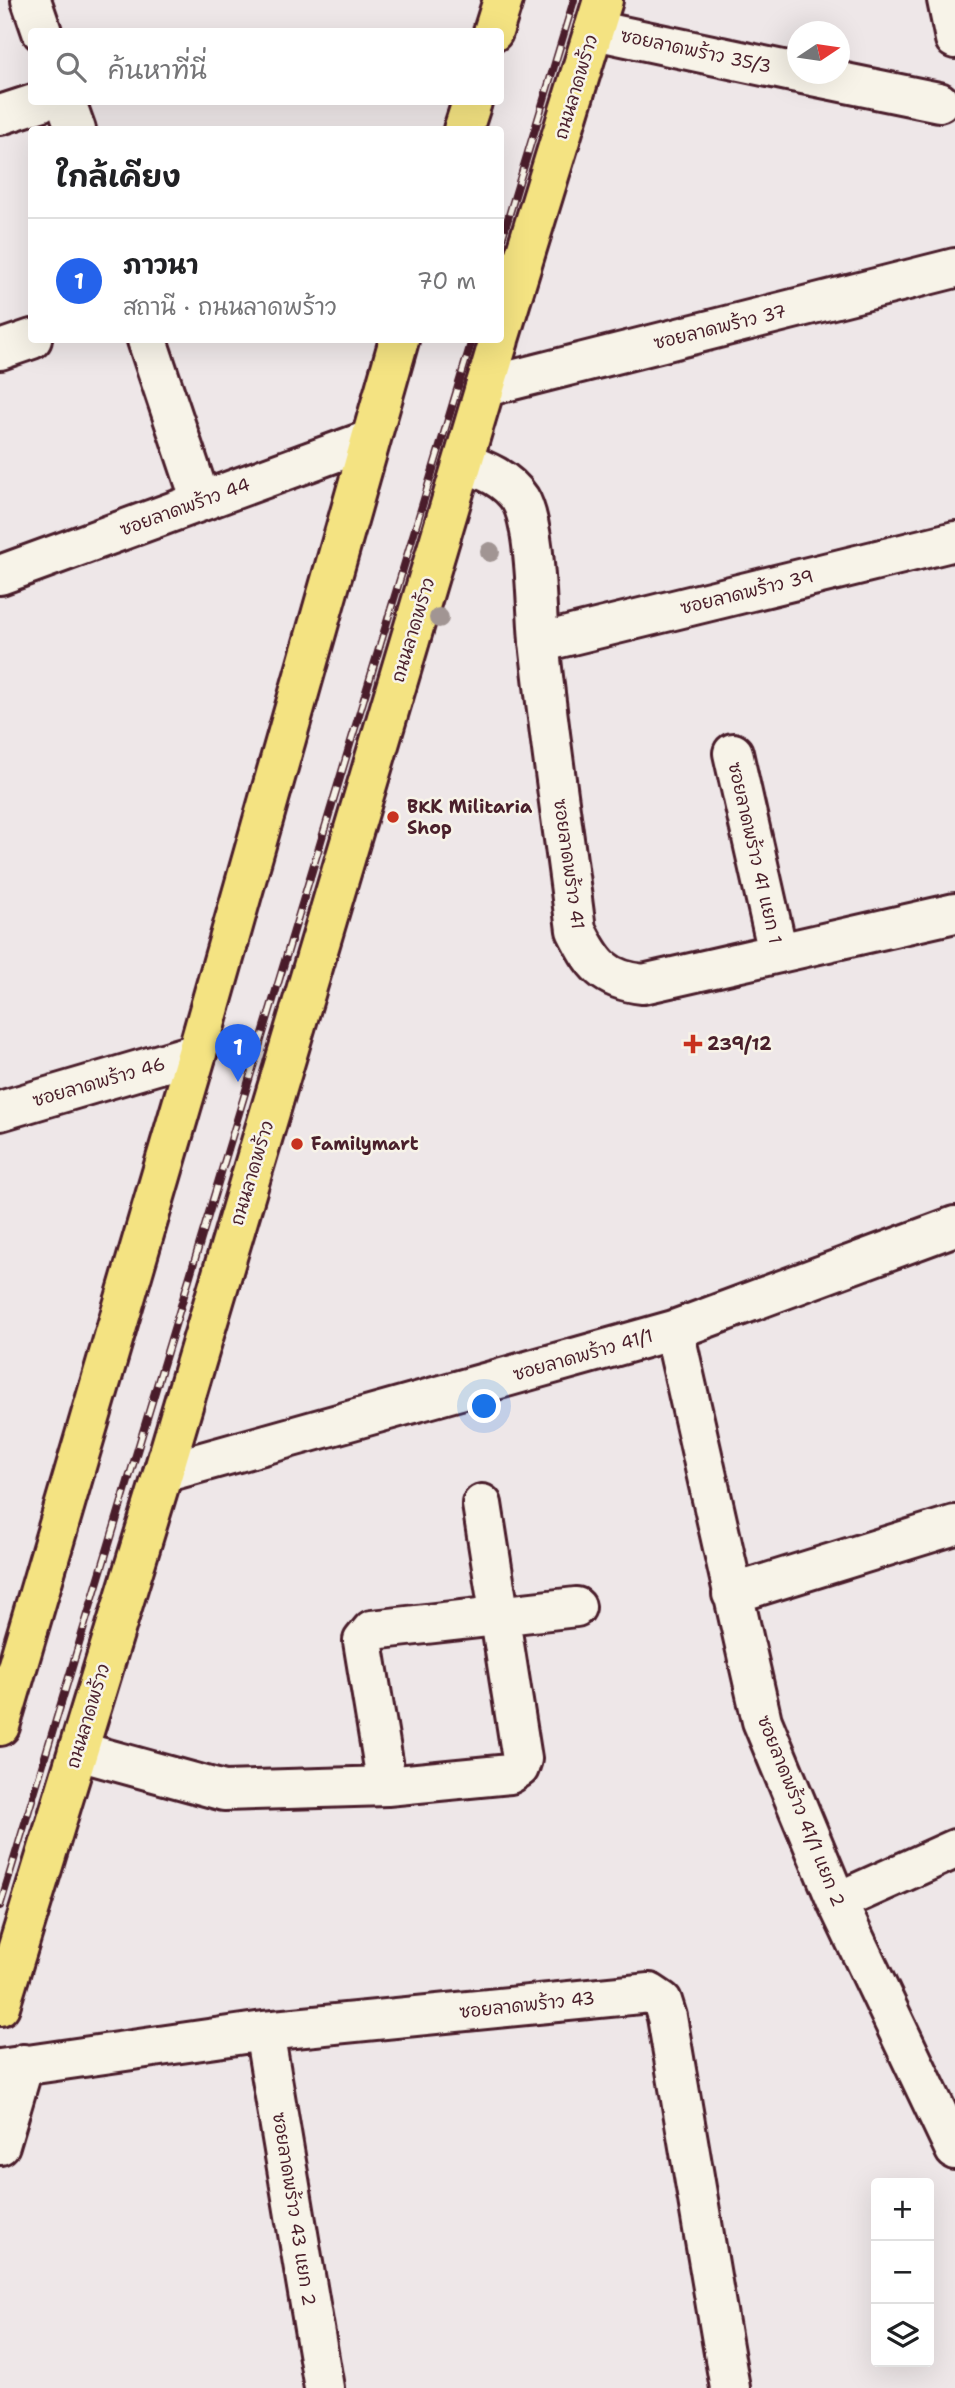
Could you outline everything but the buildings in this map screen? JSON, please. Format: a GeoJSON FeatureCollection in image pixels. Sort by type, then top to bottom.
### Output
{"type":"FeatureCollection","features":[{"type":"Feature","properties":{"kind":"main road"},"geometry":{"type":"LineString","coordinates":[[494,28],[503,0]]}},
{"type":"Feature","properties":{"kind":"main road","name":"ถนนลาดพร้าว"},"geometry":{"type":"LineString","coordinates":[[504,325],[598,15]]}},
{"type":"Feature","properties":{"kind":"main road"},"geometry":{"type":"LineString","coordinates":[[464,126],[471,105]]}},
{"type":"Feature","properties":{"kind":"main road"},"geometry":{"type":"LineString","coordinates":[[0,1726],[6,1686],[197,1054],[398,343]]}},
{"type":"Feature","properties":{"kind":"main road","name":"ถนนลาดพร้าว"},"geometry":{"type":"LineString","coordinates":[[0,2006],[163,1473],[498,343]]}},
{"type":"Feature","properties":{"kind":"street"},"geometry":{"type":"LineString","coordinates":[[32,0],[41,28]]}},
{"type":"Feature","properties":{"kind":"street"},"geometry":{"type":"LineString","coordinates":[[947,0],[955,39]]}},
{"type":"Feature","properties":{"kind":"street","name":"ซอยลาดพร้าว 35/3"},"geometry":{"type":"LineString","coordinates":[[598,15],[787,69]]}},
{"type":"Feature","properties":{"kind":"street","name":"ซอยลาดพร้าว 35/3"},"geometry":{"type":"LineString","coordinates":[[850,83],[939,102]]}},
{"type":"Feature","properties":{"kind":"street"},"geometry":{"type":"LineString","coordinates":[[0,114],[30,105]]}},
{"type":"Feature","properties":{"kind":"street"},"geometry":{"type":"LineString","coordinates":[[67,105],[75,126]]}},
{"type":"Feature","properties":{"kind":"street","name":"ซอยลาดพร้าว 37"},"geometry":{"type":"LineString","coordinates":[[485,387],[955,268]]}},
{"type":"Feature","properties":{"kind":"street"},"geometry":{"type":"LineString","coordinates":[[0,350],[28,340]]}},
{"type":"Feature","properties":{"kind":"street"},"geometry":{"type":"LineString","coordinates":[[148,343],[201,501]]}},
{"type":"Feature","properties":{"kind":"street","name":"ซอยลาดพร้าว 44"},"geometry":{"type":"LineString","coordinates":[[0,575],[369,440]]}},
{"type":"Feature","properties":{"kind":"street","name":"ซอยลาดพร้าว 41"},"geometry":{"type":"LineString","coordinates":[[464,463],[488,471],[521,500],[528,522],[539,643],[576,930],[589,956],[607,975],[622,982],[643,984],[955,913]]}},
{"type":"Feature","properties":{"kind":"street","name":"ซอยลาดพร้าว 39"},"geometry":{"type":"LineString","coordinates":[[539,643],[955,541]]}},
{"type":"Feature","properties":{"kind":"street","name":"ซอยลาดพร้าว 41 แยก 1"},"geometry":{"type":"LineString","coordinates":[[733,752],[778,953]]}},
{"type":"Feature","properties":{"kind":"street","name":"ซอยลาดพร้าว 46"},"geometry":{"type":"LineString","coordinates":[[0,1111],[197,1054]]}},
{"type":"Feature","properties":{"kind":"street","name":"ซอยลาดพร้าว 41/1"},"geometry":{"type":"LineString","coordinates":[[163,1473],[674,1330],[955,1226]]}},
{"type":"Feature","properties":{"kind":"street","name":"ซอยลาดพร้าว 41/1 แยก 2"},"geometry":{"type":"LineString","coordinates":[[674,1330],[762,1721],[837,1902],[955,2150]]}},
{"type":"Feature","properties":{"kind":"street"},"geometry":{"type":"LineString","coordinates":[[78,1751],[224,1791],[387,1786],[510,1774],[519,1768],[522,1759],[482,1504]]}},
{"type":"Feature","properties":{"kind":"street"},"geometry":{"type":"LineString","coordinates":[[732,1594],[955,1525]]}},
{"type":"Feature","properties":{"kind":"street"},"geometry":{"type":"LineString","coordinates":[[387,1786],[363,1642],[372,1629],[499,1618],[576,1607]]}},
{"type":"Feature","properties":{"kind":"street"},"geometry":{"type":"LineString","coordinates":[[837,1902],[955,1849]]}},
{"type":"Feature","properties":{"kind":"street","name":"ซอยลาดพร้าว 43"},"geometry":{"type":"LineString","coordinates":[[12,2066],[264,2031],[650,1993],[662,2001],[730,2388]]}},
{"type":"Feature","properties":{"kind":"street","name":"ซอยลาดพร้าว 43 แยก 2"},"geometry":{"type":"LineString","coordinates":[[264,2031],[324,2388]]}},
{"type":"Feature","properties":{"kind":"street"},"geometry":{"type":"LineString","coordinates":[[0,2145],[12,2066]]}},
{"type":"Feature","properties":{"kind":"railway"},"geometry":{"type":"LineString","coordinates":[[504,232],[574,0]]}},
{"type":"Feature","properties":{"kind":"railway"},"geometry":{"type":"LineString","coordinates":[[0,1906],[471,343]]}},
{"type":"Feature","properties":{"kind":"place","name":"BKK Militaria Shop"},"geometry":{"type":"Point","coordinates":[393,817]}},
{"type":"Feature","properties":{"kind":"place","name":"239/12"},"geometry":{"type":"Point","coordinates":[693,1044]}},
{"type":"Feature","properties":{"kind":"place","name":"ภาวนา"},"geometry":{"type":"Point","coordinates":[238,1082]}},
{"type":"Feature","properties":{"kind":"place","name":"Familymart"},"geometry":{"type":"Point","coordinates":[297,1144]}}]}
